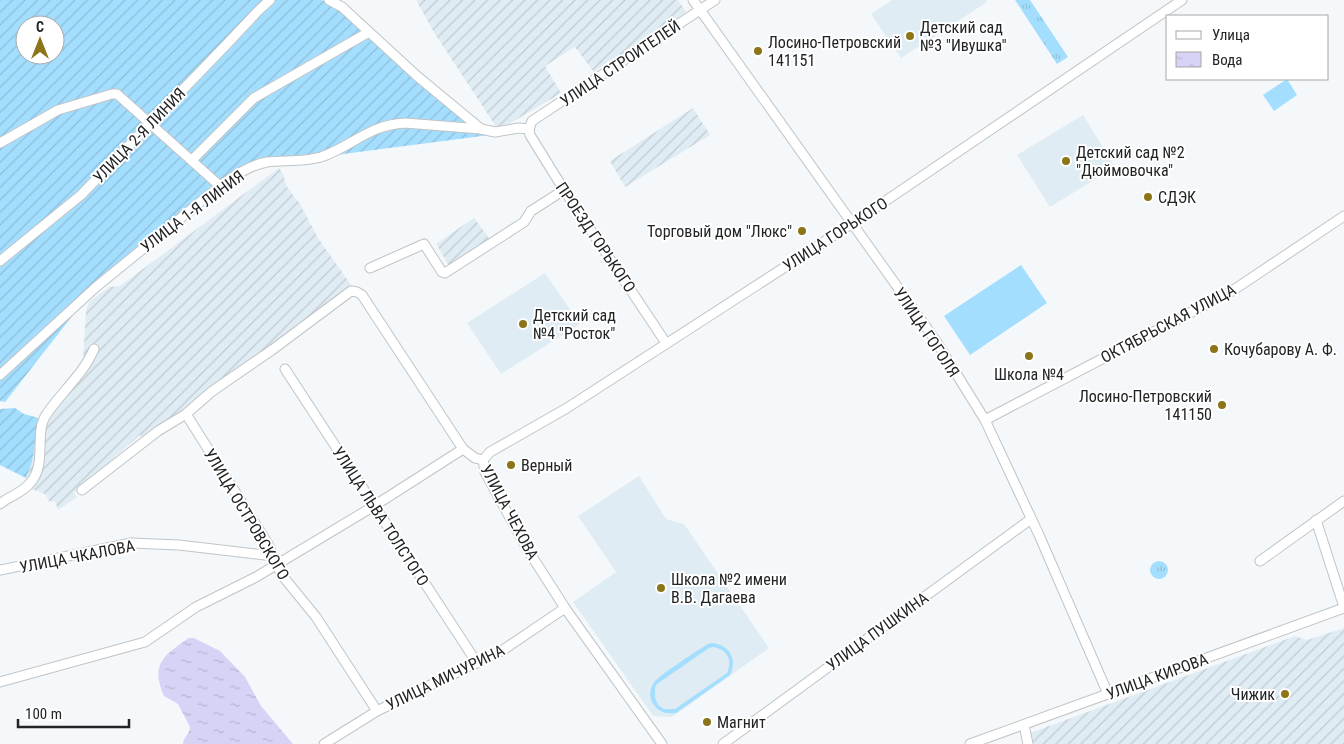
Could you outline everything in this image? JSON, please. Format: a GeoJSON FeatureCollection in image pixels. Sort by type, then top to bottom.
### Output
{"type":"FeatureCollection","features":[{"type":"Feature","properties":{"kind":"street","name":"УЛИЦА 2-Я ЛИНИЯ"},"geometry":{"type":"LineString","coordinates":[[0,261],[81,195],[270,0]]}},
{"type":"Feature","properties":{"kind":"street"},"geometry":{"type":"LineString","coordinates":[[329,0],[342,6],[416,76],[481,129]]}},
{"type":"Feature","properties":{"kind":"street","name":"УЛИЦА ГОГОЛЯ"},"geometry":{"type":"LineString","coordinates":[[693,0],[936,341],[985,420],[1032,519],[1108,694]]}},
{"type":"Feature","properties":{"kind":"street","name":"УЛИЦА СТРОИТЕЛЕЙ"},"geometry":{"type":"LineString","coordinates":[[529,130],[532,121],[715,0]]}},
{"type":"Feature","properties":{"kind":"street","name":"УЛИЦА ГОРЬКОГО"},"geometry":{"type":"LineString","coordinates":[[483,460],[490,452],[567,408],[853,223],[1182,0]]}},
{"type":"Feature","properties":{"kind":"street"},"geometry":{"type":"LineString","coordinates":[[192,160],[254,98],[369,32]]}},
{"type":"Feature","properties":{"kind":"street"},"geometry":{"type":"LineString","coordinates":[[0,143],[58,110],[117,94],[220,186]]}},
{"type":"Feature","properties":{"kind":"street","name":"УЛИЦА 1-Я ЛИНИЯ"},"geometry":{"type":"LineString","coordinates":[[0,375],[96,287],[220,186],[234,176],[254,166],[267,162],[310,159],[326,155],[375,128],[385,125],[405,123],[481,129],[495,132],[519,128],[529,130]]}},
{"type":"Feature","properties":{"kind":"street","name":"ПРОЕЗД ГОРЬКОГО"},"geometry":{"type":"LineString","coordinates":[[529,130],[530,135],[564,190],[666,343]]}},
{"type":"Feature","properties":{"kind":"street"},"geometry":{"type":"LineString","coordinates":[[370,268],[424,244],[442,272],[445,273],[524,222],[531,212],[564,190]]}},
{"type":"Feature","properties":{"kind":"street","name":"ОКТЯБРЬСКАЯ УЛИЦА"},"geometry":{"type":"LineString","coordinates":[[985,420],[1232,291],[1344,216]]}},
{"type":"Feature","properties":{"kind":"street","name":"УЛИЦА ЧЕХОВА"},"geometry":{"type":"LineString","coordinates":[[186,414],[212,392],[351,291],[362,295],[464,449],[475,458],[483,460],[485,472],[526,547],[565,608],[662,744]]}},
{"type":"Feature","properties":{"kind":"street"},"geometry":{"type":"LineString","coordinates":[[0,504],[8,498],[17,495],[32,481],[41,458],[41,425],[45,416],[81,373],[90,360],[94,349]]}},
{"type":"Feature","properties":{"kind":"street","name":"УЛИЦА ЛЬВА ТОЛСТОГО"},"geometry":{"type":"LineString","coordinates":[[285,369],[477,663]]}},
{"type":"Feature","properties":{"kind":"street"},"geometry":{"type":"LineString","coordinates":[[82,490],[158,431],[186,414]]}},
{"type":"Feature","properties":{"kind":"street","name":"УЛИЦА ОСТРОВСКОГО"},"geometry":{"type":"LineString","coordinates":[[186,414],[268,544],[274,560],[290,586],[307,604],[377,711]]}},
{"type":"Feature","properties":{"kind":"street"},"geometry":{"type":"LineString","coordinates":[[0,682],[145,642],[196,607],[256,577],[274,560],[374,506],[464,449]]}},
{"type":"Feature","properties":{"kind":"street"},"geometry":{"type":"LineString","coordinates":[[1260,561],[1344,501]]}},
{"type":"Feature","properties":{"kind":"street","name":"УЛИЦА ПУШКИНА"},"geometry":{"type":"LineString","coordinates":[[723,744],[1032,519]]}},
{"type":"Feature","properties":{"kind":"street"},"geometry":{"type":"LineString","coordinates":[[1316,520],[1344,608]]}},
{"type":"Feature","properties":{"kind":"street","name":"УЛИЦА ЧКАЛОВА"},"geometry":{"type":"LineString","coordinates":[[0,570],[56,560],[96,549],[131,543],[179,545],[274,560]]}},
{"type":"Feature","properties":{"kind":"street","name":"УЛИЦА МИЧУРИНА"},"geometry":{"type":"LineString","coordinates":[[324,744],[377,711],[503,650],[565,608]]}},
{"type":"Feature","properties":{"kind":"street","name":"УЛИЦА КИРОВА"},"geometry":{"type":"LineString","coordinates":[[970,744],[1344,608]]}},
{"type":"Feature","properties":{"kind":"street"},"geometry":{"type":"LineString","coordinates":[[1024,725],[1028,744]]}},
{"type":"Feature","properties":{"kind":"shaded area"},"geometry":{"type":"Polygon","coordinates":[[[416,0],[678,0],[686,12],[616,60],[610,60],[594,72],[575,47],[545,66],[561,93],[504,127],[502,125],[497,128],[435,34],[416,0]]]}},
{"type":"Feature","properties":{"kind":"shaded area","name":"Детский сад №3 \"Ивушка\""},"geometry":{"type":"Polygon","coordinates":[[[892,0],[986,0],[987,2],[901,58],[871,14],[892,0]]]}},
{"type":"Feature","properties":{"kind":"shaded area"},"geometry":{"type":"Polygon","coordinates":[[[693,108],[710,135],[625,187],[610,161],[693,108]]]}},
{"type":"Feature","properties":{"kind":"shaded area","name":"Детский сад №2 \"Дюймовочка\""},"geometry":{"type":"Polygon","coordinates":[[[1083,115],[1115,167],[1050,207],[1017,155],[1083,115]]]}},
{"type":"Feature","properties":{"kind":"shaded area"},"geometry":{"type":"Polygon","coordinates":[[[279,168],[287,187],[300,204],[318,238],[353,288],[143,439],[140,435],[74,493],[77,497],[58,510],[55,501],[50,502],[45,494],[23,486],[32,462],[39,418],[83,360],[86,311],[89,302],[109,287],[120,286],[279,168]]]}},
{"type":"Feature","properties":{"kind":"shaded area"},"geometry":{"type":"Polygon","coordinates":[[[474,218],[495,246],[452,271],[436,244],[474,218]]]}},
{"type":"Feature","properties":{"kind":"shaded area","name":"Детский сад №4 \"Росток\""},"geometry":{"type":"Polygon","coordinates":[[[545,273],[580,324],[501,374],[467,323],[545,273]]]}},
{"type":"Feature","properties":{"kind":"shaded area","name":"Школа №2 имени В.В. Дагаева"},"geometry":{"type":"Polygon","coordinates":[[[639,476],[666,519],[684,524],[769,648],[672,717],[653,716],[573,602],[616,572],[578,516],[639,476]]]}},
{"type":"Feature","properties":{"kind":"shaded area"},"geometry":{"type":"Polygon","coordinates":[[[1344,628],[1344,744],[1034,744],[1030,733],[1295,636],[1307,640],[1344,628]]]}},
{"type":"Feature","properties":{"kind":"green space"},"geometry":{"type":"Polygon","coordinates":[[[0,0],[321,0],[335,4],[490,135],[250,166],[98,283],[5,402],[0,401],[0,0]]]}},
{"type":"Feature","properties":{"kind":"green space"},"geometry":{"type":"Polygon","coordinates":[[[1015,0],[1030,0],[1068,57],[1057,64],[1015,0]]]}},
{"type":"Feature","properties":{"kind":"green space"},"geometry":{"type":"Polygon","coordinates":[[[1288,80],[1297,95],[1274,111],[1263,95],[1288,80]]]}},
{"type":"Feature","properties":{"kind":"green space"},"geometry":{"type":"Polygon","coordinates":[[[1021,265],[1047,303],[970,355],[944,316],[1021,265]]]}},
{"type":"Feature","properties":{"kind":"green space"},"geometry":{"type":"Polygon","coordinates":[[[15,408],[24,414],[39,418],[32,462],[26,478],[0,465],[0,409],[15,408]]]}},
{"type":"Feature","properties":{"kind":"green space"},"geometry":{"type":"Polygon","coordinates":[[[1155,561],[1163,561],[1168,566],[1166,577],[1155,579],[1150,574],[1150,566],[1155,561]]]}},
{"type":"Feature","properties":{"kind":"green space"},"geometry":{"type":"Polygon","coordinates":[[[708,644],[718,644],[731,654],[733,664],[730,675],[676,713],[667,713],[659,710],[653,704],[651,698],[650,692],[653,684],[669,670],[708,644]],[[709,648],[657,684],[655,687],[655,698],[658,705],[664,709],[675,709],[727,673],[729,668],[728,656],[718,648],[709,648]]]}},
{"type":"Feature","properties":{"kind":"water"},"geometry":{"type":"Polygon","coordinates":[[[189,638],[194,638],[220,651],[245,677],[261,706],[293,744],[183,744],[190,727],[178,704],[164,696],[158,676],[159,668],[166,655],[189,638]]]}},
{"type":"Feature","properties":{"kind":"place","name":"Детский сад №3 \"Ивушка\""},"geometry":{"type":"Point","coordinates":[910,36]}},
{"type":"Feature","properties":{"kind":"place","name":"Лосино-Петровский 141151"},"geometry":{"type":"Point","coordinates":[758,51]}},
{"type":"Feature","properties":{"kind":"place","name":"Детский сад №2 \"Дюймовочка\""},"geometry":{"type":"Point","coordinates":[1066,161]}},
{"type":"Feature","properties":{"kind":"place","name":"СДЭК"},"geometry":{"type":"Point","coordinates":[1148,197]}},
{"type":"Feature","properties":{"kind":"place","name":"Торговый дом \"Люкс\""},"geometry":{"type":"Point","coordinates":[802,231]}},
{"type":"Feature","properties":{"kind":"place","name":"Детский сад №4 \"Росток\""},"geometry":{"type":"Point","coordinates":[523,324]}},
{"type":"Feature","properties":{"kind":"place","name":"Кочубарову А. Ф."},"geometry":{"type":"Point","coordinates":[1214,349]}},
{"type":"Feature","properties":{"kind":"place","name":"Школа №4"},"geometry":{"type":"Point","coordinates":[1029,356]}},
{"type":"Feature","properties":{"kind":"place","name":"Лосино-Петровский 141150"},"geometry":{"type":"Point","coordinates":[1222,405]}},
{"type":"Feature","properties":{"kind":"place","name":"Верный"},"geometry":{"type":"Point","coordinates":[511,465]}},
{"type":"Feature","properties":{"kind":"place","name":"Школа №2 имени В.В. Дагаева"},"geometry":{"type":"Point","coordinates":[661,588]}},
{"type":"Feature","properties":{"kind":"place","name":"Чижик"},"geometry":{"type":"Point","coordinates":[1285,694]}},
{"type":"Feature","properties":{"kind":"place","name":"Магнит"},"geometry":{"type":"Point","coordinates":[707,722]}}]}
